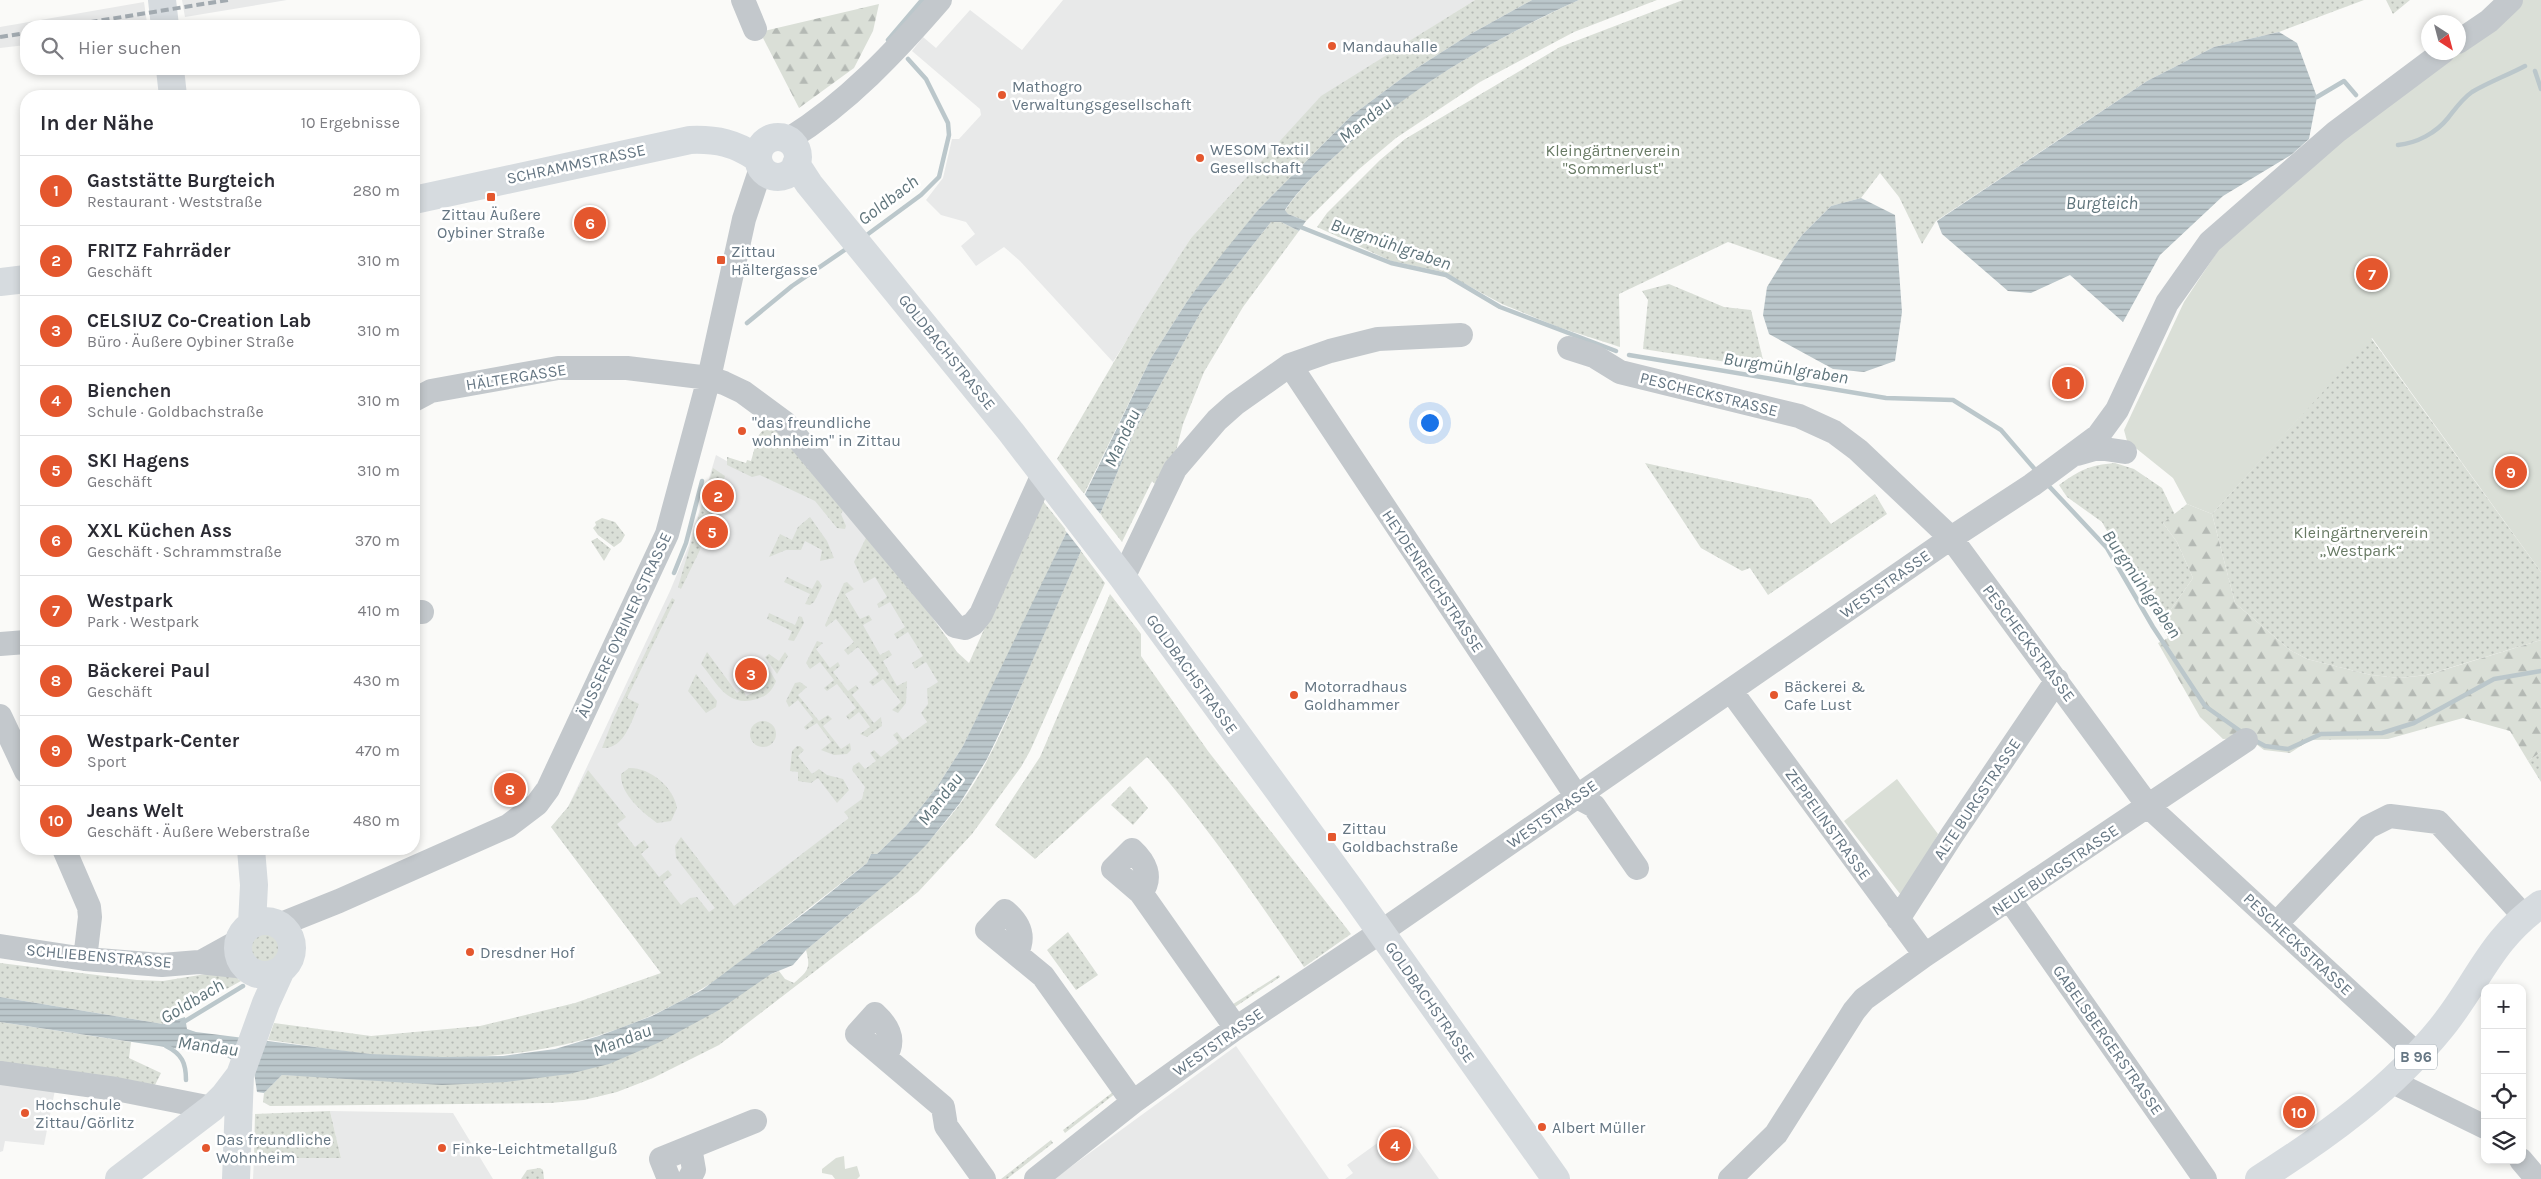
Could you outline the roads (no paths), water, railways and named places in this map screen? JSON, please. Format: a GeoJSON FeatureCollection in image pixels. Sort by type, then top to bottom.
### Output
{"type":"FeatureCollection","features":[{"type":"Feature","properties":{"kind":"main road"},"geometry":{"type":"LineString","coordinates":[[162,0],[164,20]]}},
{"type":"Feature","properties":{"kind":"main road"},"geometry":{"type":"LineString","coordinates":[[171,75],[172,90]]}},
{"type":"Feature","properties":{"kind":"main road","name":"SCHRAMMSTRASSE"},"geometry":{"type":"LineString","coordinates":[[420,199],[690,140],[721,141],[780,157]]}},
{"type":"Feature","properties":{"kind":"main road","name":"GOLDBACHSTRASSE"},"geometry":{"type":"LineString","coordinates":[[780,157],[857,240],[1119,572],[1556,1179]]}},
{"type":"Feature","properties":{"kind":"main road"},"geometry":{"type":"LineString","coordinates":[[0,282],[20,280]]}},
{"type":"Feature","properties":{"kind":"main road"},"geometry":{"type":"LineString","coordinates":[[236,1179],[232,1088],[266,1003],[281,970],[290,958],[266,930],[254,885],[252,855]]}},
{"type":"Feature","properties":{"kind":"main road","name":"B 96"},"geometry":{"type":"LineString","coordinates":[[2259,1179],[2354,1114],[2394,1079],[2418,1055],[2443,1025],[2503,937],[2532,910]]}},
{"type":"Feature","properties":{"kind":"main road"},"geometry":{"type":"LineString","coordinates":[[266,930],[238,954],[250,970],[266,1003]]}},
{"type":"Feature","properties":{"kind":"main road"},"geometry":{"type":"LineString","coordinates":[[250,970],[267,975],[281,970]]}},
{"type":"Feature","properties":{"kind":"main road"},"geometry":{"type":"LineString","coordinates":[[119,1179],[232,1088]]}},
{"type":"Feature","properties":{"kind":"street"},"geometry":{"type":"LineString","coordinates":[[743,0],[755,29]]}},
{"type":"Feature","properties":{"kind":"street"},"geometry":{"type":"LineString","coordinates":[[780,157],[888,58],[940,0]]}},
{"type":"Feature","properties":{"kind":"street"},"geometry":{"type":"LineString","coordinates":[[2466,37],[2489,21],[2511,0]]}},
{"type":"Feature","properties":{"kind":"street","name":"WESTSTRASSE"},"geometry":{"type":"LineString","coordinates":[[1036,1179],[1132,1102],[1236,1028],[1577,797],[1951,538],[2041,479],[2098,436],[2117,410],[2167,302],[2210,242],[2336,132],[2432,60]]}},
{"type":"Feature","properties":{"kind":"street","name":"ÄUSSERE OYBINER STRASSE"},"geometry":{"type":"LineString","coordinates":[[266,930],[338,901],[508,826],[524,816],[542,797],[660,553],[667,534],[709,378],[744,219],[752,194],[780,157]]}},
{"type":"Feature","properties":{"kind":"street"},"geometry":{"type":"LineString","coordinates":[[1119,572],[1185,454],[1235,404],[1290,365],[1330,351],[1378,339],[1462,335]]}},
{"type":"Feature","properties":{"kind":"street","name":"PESCHECKSTRASSE"},"geometry":{"type":"LineString","coordinates":[[1569,348],[1594,356],[1620,372],[1799,416],[1834,432],[1858,450],[1951,538],[2149,806],[2418,1055]]}},
{"type":"Feature","properties":{"kind":"street","name":"HEYDENREICHSTRASSE"},"geometry":{"type":"LineString","coordinates":[[1290,365],[1577,797]]}},
{"type":"Feature","properties":{"kind":"street","name":"HÄLTERGASSE"},"geometry":{"type":"LineString","coordinates":[[420,397],[431,391],[558,368],[627,368],[709,378],[743,392],[786,423],[955,626],[965,628],[973,624],[981,614],[1047,479]]}},
{"type":"Feature","properties":{"kind":"street","name":"WESTSTRASSE"},"geometry":{"type":"LineString","coordinates":[[2073,455],[2098,448],[2125,452]]}},
{"type":"Feature","properties":{"kind":"street"},"geometry":{"type":"LineString","coordinates":[[0,644],[20,642]]}},
{"type":"Feature","properties":{"kind":"street","name":"ALTE BURGSTRASSE"},"geometry":{"type":"LineString","coordinates":[[1898,919],[1952,835],[2057,680]]}},
{"type":"Feature","properties":{"kind":"street","name":"ZEPPELINSTRASSE"},"geometry":{"type":"LineString","coordinates":[[1731,691],[1926,955]]}},
{"type":"Feature","properties":{"kind":"street"},"geometry":{"type":"LineString","coordinates":[[0,716],[20,758]]}},
{"type":"Feature","properties":{"kind":"street","name":"NEUE BURGSTRASSE"},"geometry":{"type":"LineString","coordinates":[[1730,1179],[1776,1134],[1854,1011],[1864,999],[1926,955],[2246,740]]}},
{"type":"Feature","properties":{"kind":"street"},"geometry":{"type":"LineString","coordinates":[[1577,797],[1594,806],[1636,868]]}},
{"type":"Feature","properties":{"kind":"street"},"geometry":{"type":"LineString","coordinates":[[2276,924],[2368,827],[2390,816],[2438,822],[2532,910]]}},
{"type":"Feature","properties":{"kind":"street"},"geometry":{"type":"LineString","coordinates":[[67,855],[89,906],[90,917],[85,959]]}},
{"type":"Feature","properties":{"kind":"street"},"geometry":{"type":"LineString","coordinates":[[1141,893],[1236,1028]]}},
{"type":"Feature","properties":{"kind":"street","name":"GABELSBERGERSTRASSE"},"geometry":{"type":"LineString","coordinates":[[2010,900],[2205,1179]]}},
{"type":"Feature","properties":{"kind":"street","name":"SCHLIEBENSTRASSE"},"geometry":{"type":"LineString","coordinates":[[199,962],[266,930]]}},
{"type":"Feature","properties":{"kind":"street","name":"SCHLIEBENSTRASSE"},"geometry":{"type":"LineString","coordinates":[[0,946],[85,959],[162,965],[199,962],[250,970]]}},
{"type":"Feature","properties":{"kind":"street"},"geometry":{"type":"LineString","coordinates":[[1016,954],[1043,976],[1132,1102]]}},
{"type":"Feature","properties":{"kind":"street"},"geometry":{"type":"LineString","coordinates":[[885,1057],[943,1107],[946,1126],[984,1179]]}},
{"type":"Feature","properties":{"kind":"street"},"geometry":{"type":"LineString","coordinates":[[0,1073],[116,1089],[232,1088]]}},
{"type":"Feature","properties":{"kind":"street"},"geometry":{"type":"LineString","coordinates":[[2394,1079],[2401,1086],[2481,1124]]}},
{"type":"Feature","properties":{"kind":"street"},"geometry":{"type":"LineString","coordinates":[[669,1179],[662,1159],[755,1121]]}},
{"type":"Feature","properties":{"kind":"street"},"geometry":{"type":"LineString","coordinates":[[689,1179],[694,1170],[690,1147]]}},
{"type":"Feature","properties":{"kind":"street"},"geometry":{"type":"LineString","coordinates":[[2524,1164],[2537,1179]]}},
{"type":"Feature","properties":{"kind":"water","name":"Mandau"},"geometry":{"type":"Polygon","coordinates":[[[1532,0],[1579,0],[1481,50],[1419,89],[1361,133],[1314,176],[1285,210],[1288,214],[1306,221],[1299,231],[1281,222],[1271,222],[1203,308],[1135,430],[1100,514],[1081,551],[1011,709],[987,759],[960,803],[927,844],[897,875],[806,950],[793,965],[771,974],[719,1010],[660,1042],[609,1064],[569,1074],[507,1082],[442,1085],[282,1075],[264,1093],[257,1092],[254,1072],[225,1056],[0,1022],[0,997],[163,1024],[185,1017],[187,1029],[196,1032],[370,1054],[443,1057],[503,1056],[555,1049],[599,1036],[652,1016],[702,990],[811,908],[867,863],[871,854],[877,854],[906,826],[937,787],[963,746],[1151,358],[1188,300],[1258,210],[1351,116],[1409,73],[1467,36],[1532,0]]]}},
{"type":"Feature","properties":{"kind":"water","name":"Burgteich"},"geometry":{"type":"Polygon","coordinates":[[[2279,32],[2297,43],[2317,97],[2309,139],[2291,155],[2223,196],[2160,255],[2123,322],[2070,275],[2031,293],[2008,291],[1942,234],[1937,221],[2147,81],[2214,47],[2279,32]]]}},
{"type":"Feature","properties":{"kind":"water"},"geometry":{"type":"Polygon","coordinates":[[[1861,198],[1895,215],[1902,312],[1895,361],[1864,372],[1833,369],[1769,334],[1763,315],[1767,287],[1802,235],[1831,206],[1861,198]]]}},
{"type":"Feature","properties":{"kind":"waterway","name":"Goldbach"},"geometry":{"type":"LineString","coordinates":[[888,40],[922,0]]}},
{"type":"Feature","properties":{"kind":"waterway","name":"Goldbach"},"geometry":{"type":"LineString","coordinates":[[864,237],[921,195],[939,177],[949,135],[948,123],[926,79],[908,59]]}},
{"type":"Feature","properties":{"kind":"waterway"},"geometry":{"type":"LineString","coordinates":[[2398,145],[2412,142],[2432,133],[2472,92],[2525,66]]}},
{"type":"Feature","properties":{"kind":"waterway"},"geometry":{"type":"LineString","coordinates":[[2535,71],[2541,89]]}},
{"type":"Feature","properties":{"kind":"waterway"},"geometry":{"type":"LineString","coordinates":[[2317,97],[2344,81],[2356,95]]}},
{"type":"Feature","properties":{"kind":"waterway","name":"Burgmühlgraben"},"geometry":{"type":"LineString","coordinates":[[1298,226],[1391,263],[1446,275],[1500,307],[1616,351]]}},
{"type":"Feature","properties":{"kind":"waterway","name":"Goldbach"},"geometry":{"type":"LineString","coordinates":[[747,323],[792,286],[849,247]]}},
{"type":"Feature","properties":{"kind":"waterway","name":"Burgmühlgraben"},"geometry":{"type":"LineString","coordinates":[[1629,355],[1886,398],[1953,400],[2001,430],[2038,473]]}},
{"type":"Feature","properties":{"kind":"waterway","name":"Goldbach"},"geometry":{"type":"LineString","coordinates":[[674,573],[686,543],[702,481]]}},
{"type":"Feature","properties":{"kind":"waterway","name":"Burgmühlgraben"},"geometry":{"type":"LineString","coordinates":[[2046,483],[2107,548],[2153,627],[2205,706],[2243,733]]}},
{"type":"Feature","properties":{"kind":"waterway","name":"Burgmühlgraben"},"geometry":{"type":"LineString","coordinates":[[2254,740],[2265,746],[2288,749],[2321,734],[2382,733],[2414,723],[2494,679],[2541,671]]}},
{"type":"Feature","properties":{"kind":"waterway","name":"Goldbach"},"geometry":{"type":"LineString","coordinates":[[182,1023],[243,986]]}},
{"type":"Feature","properties":{"kind":"waterway","name":"Mandau"},"geometry":{"type":"LineString","coordinates":[[166,1046],[176,1052],[182,1060],[186,1080]]}},
{"type":"Feature","properties":{"kind":"railway"},"geometry":{"type":"LineString","coordinates":[[103,20],[228,0]]}},
{"type":"Feature","properties":{"kind":"railway"},"geometry":{"type":"LineString","coordinates":[[0,37],[20,34]]}},
{"type":"Feature","properties":{"kind":"place","name":"Mandauhalle"},"geometry":{"type":"Point","coordinates":[1332,46]}},
{"type":"Feature","properties":{"kind":"place","name":"Mathogro Verwaltungsgesellschaft"},"geometry":{"type":"Point","coordinates":[1002,95]}},
{"type":"Feature","properties":{"kind":"place","name":"WESOM Textil Gesellschaft"},"geometry":{"type":"Point","coordinates":[1200,158]}},
{"type":"Feature","properties":{"kind":"place","name":"Zittau Äußere Oybiner Straße"},"geometry":{"type":"Point","coordinates":[491,197]}},
{"type":"Feature","properties":{"kind":"place","name":"XXL Küchen Ass"},"geometry":{"type":"Point","coordinates":[590,223]}},
{"type":"Feature","properties":{"kind":"place","name":"Zittau Hältergasse"},"geometry":{"type":"Point","coordinates":[721,260]}},
{"type":"Feature","properties":{"kind":"place","name":"Westpark"},"geometry":{"type":"Point","coordinates":[2372,274]}},
{"type":"Feature","properties":{"kind":"place","name":"Gaststätte Burgteich"},"geometry":{"type":"Point","coordinates":[2068,383]}},
{"type":"Feature","properties":{"kind":"place","name":"\"das freundliche wohnheim\" in Zittau"},"geometry":{"type":"Point","coordinates":[742,431]}},
{"type":"Feature","properties":{"kind":"place","name":"Westpark-Center"},"geometry":{"type":"Point","coordinates":[2511,472]}},
{"type":"Feature","properties":{"kind":"place","name":"FRITZ Fahrräder"},"geometry":{"type":"Point","coordinates":[718,496]}},
{"type":"Feature","properties":{"kind":"place","name":"SKI Hagens"},"geometry":{"type":"Point","coordinates":[712,532]}},
{"type":"Feature","properties":{"kind":"place","name":"CELSIUZ Co-Creation Lab"},"geometry":{"type":"Point","coordinates":[751,674]}},
{"type":"Feature","properties":{"kind":"place","name":"Motorradhaus Goldhammer"},"geometry":{"type":"Point","coordinates":[1294,695]}},
{"type":"Feature","properties":{"kind":"place","name":"Bäckerei & Cafe Lust"},"geometry":{"type":"Point","coordinates":[1774,695]}},
{"type":"Feature","properties":{"kind":"place","name":"Bäckerei Paul"},"geometry":{"type":"Point","coordinates":[510,789]}},
{"type":"Feature","properties":{"kind":"place","name":"Zittau Goldbachstraße"},"geometry":{"type":"Point","coordinates":[1332,837]}},
{"type":"Feature","properties":{"kind":"place","name":"Dresdner Hof"},"geometry":{"type":"Point","coordinates":[470,952]}},
{"type":"Feature","properties":{"kind":"place","name":"Jeans Welt"},"geometry":{"type":"Point","coordinates":[2299,1112]}},
{"type":"Feature","properties":{"kind":"place","name":"Hochschule Zittau/Görlitz"},"geometry":{"type":"Point","coordinates":[25,1113]}},
{"type":"Feature","properties":{"kind":"place","name":"Albert Müller"},"geometry":{"type":"Point","coordinates":[1542,1127]}},
{"type":"Feature","properties":{"kind":"place","name":"Bienchen"},"geometry":{"type":"Point","coordinates":[1395,1145]}},
{"type":"Feature","properties":{"kind":"place","name":"Das freundliche Wohnheim"},"geometry":{"type":"Point","coordinates":[206,1148]}},
{"type":"Feature","properties":{"kind":"place","name":"Finke-Leichtmetallguß"},"geometry":{"type":"Point","coordinates":[442,1148]}},
{"type":"Feature","properties":{"kind":"park label","name":"Kleingärtnerverein \"Sommerlust\""},"geometry":{"type":"Point","coordinates":[1613,159]}},
{"type":"Feature","properties":{"kind":"park label","name":"Kleingärtnerverein „Westpark“"},"geometry":{"type":"Point","coordinates":[2361,541]}}]}
